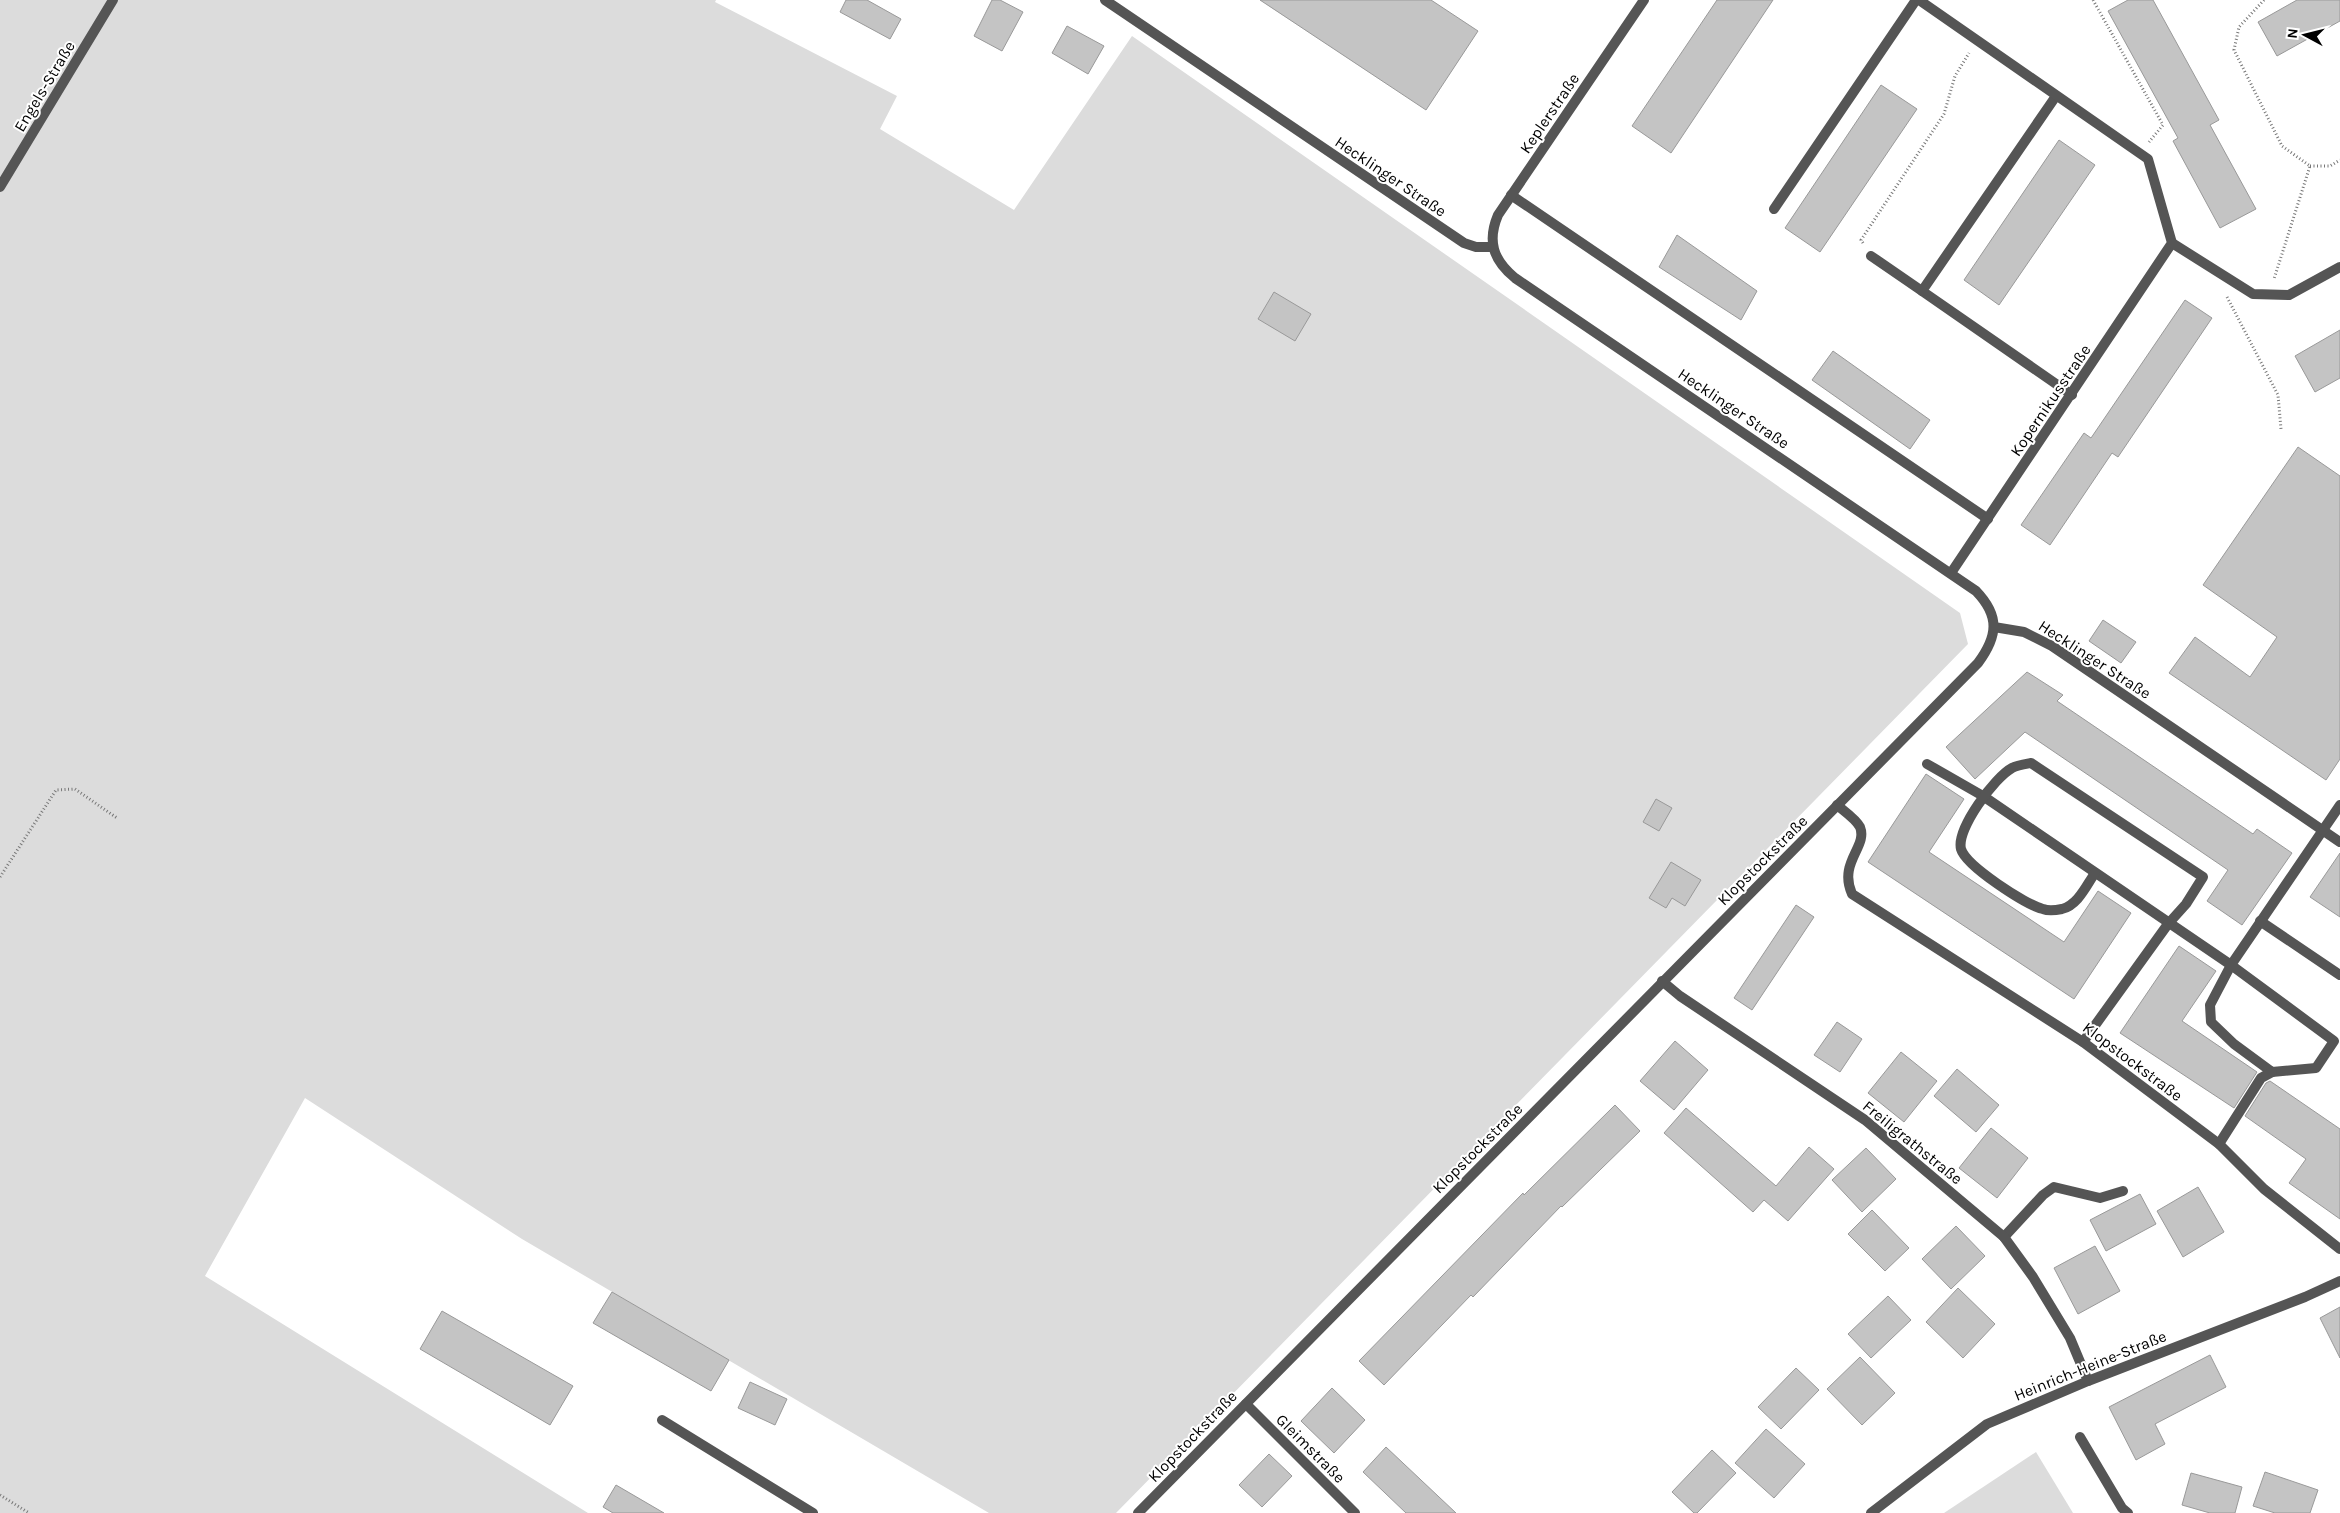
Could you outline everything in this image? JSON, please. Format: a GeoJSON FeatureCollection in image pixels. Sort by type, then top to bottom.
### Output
{"type":"FeatureCollection","features":[{"type":"Feature","properties":{"kind":"street","name":"Engels-Straße"},"geometry":{"type":"LineString","coordinates":[[0,187],[113,0]]}},
{"type":"Feature","properties":{"kind":"street","name":"Hecklinger Straße"},"geometry":{"type":"LineString","coordinates":[[1105,0],[1464,243],[1476,247],[1492,247],[1496,259],[1504,270],[1515,278],[1976,591],[1987,603],[1994,627],[2024,632],[2052,646],[2340,842]]}},
{"type":"Feature","properties":{"kind":"street","name":"Keplerstraße"},"geometry":{"type":"LineString","coordinates":[[1492,247],[1495,223],[1511,195],[1644,0]]}},
{"type":"Feature","properties":{"kind":"street"},"geometry":{"type":"LineString","coordinates":[[1774,209],[1917,0],[2148,159],[2172,243],[2253,294],[2289,295],[2340,267]]}},
{"type":"Feature","properties":{"kind":"street"},"geometry":{"type":"LineString","coordinates":[[1922,291],[2056,96]]}},
{"type":"Feature","properties":{"kind":"street"},"geometry":{"type":"LineString","coordinates":[[1511,195],[1988,519]]}},
{"type":"Feature","properties":{"kind":"street","name":"Kopernikusstraße"},"geometry":{"type":"LineString","coordinates":[[1951,573],[2172,243]]}},
{"type":"Feature","properties":{"kind":"street"},"geometry":{"type":"LineString","coordinates":[[1871,256],[2072,395]]}},
{"type":"Feature","properties":{"kind":"street","name":"Klopstockstraße"},"geometry":{"type":"LineString","coordinates":[[1138,1513],[1662,980],[1978,663],[1987,650],[1994,627]]}},
{"type":"Feature","properties":{"kind":"street"},"geometry":{"type":"LineString","coordinates":[[2083,1042],[2204,877],[2031,763],[2012,768],[1983,796],[1961,835],[1961,850],[1974,867],[2027,903],[2044,910],[2063,909],[2076,902],[2095,873]]}},
{"type":"Feature","properties":{"kind":"street"},"geometry":{"type":"LineString","coordinates":[[1927,764],[1983,796],[2168,924],[2337,1037],[2316,1068],[2272,1072],[2261,1078],[2219,1144]]}},
{"type":"Feature","properties":{"kind":"street","name":"Klopstockstraße"},"geometry":{"type":"LineString","coordinates":[[1838,805],[1855,821],[1861,834],[1860,843],[1847,872],[1848,884],[1852,894],[2083,1042],[2219,1144],[2264,1189],[2340,1249]]}},
{"type":"Feature","properties":{"kind":"street"},"geometry":{"type":"LineString","coordinates":[[2272,1072],[2234,1044],[2211,1022],[2210,1005],[2231,965],[2340,805]]}},
{"type":"Feature","properties":{"kind":"street"},"geometry":{"type":"LineString","coordinates":[[2260,921],[2340,975]]}},
{"type":"Feature","properties":{"kind":"street","name":"Freiligrathstraße"},"geometry":{"type":"LineString","coordinates":[[1662,980],[1680,996],[1865,1120],[2004,1237],[2033,1277],[2070,1338],[2088,1381]]}},
{"type":"Feature","properties":{"kind":"street"},"geometry":{"type":"LineString","coordinates":[[2004,1237],[2043,1195],[2054,1187],[2100,1198],[2123,1191]]}},
{"type":"Feature","properties":{"kind":"street","name":"Heinrich-Heine-Straße"},"geometry":{"type":"LineString","coordinates":[[1871,1513],[1986,1424],[2088,1381],[2305,1297],[2340,1281]]}},
{"type":"Feature","properties":{"kind":"street","name":"Gleimstraße"},"geometry":{"type":"LineString","coordinates":[[1246,1404],[1356,1513]]}},
{"type":"Feature","properties":{"kind":"street"},"geometry":{"type":"LineString","coordinates":[[662,1420],[813,1513]]}},
{"type":"Feature","properties":{"kind":"street"},"geometry":{"type":"LineString","coordinates":[[2080,1437],[2122,1508],[2128,1513]]}},
{"type":"Feature","properties":{"kind":"path"},"geometry":{"type":"LineString","coordinates":[[2093,0],[2163,125],[2140,154]]}},
{"type":"Feature","properties":{"kind":"path"},"geometry":{"type":"LineString","coordinates":[[2264,0],[2239,27],[2234,50],[2282,146],[2310,166],[2330,166],[2340,160]]}},
{"type":"Feature","properties":{"kind":"path"},"geometry":{"type":"LineString","coordinates":[[1871,256],[1861,240],[1944,114],[1955,76],[1977,41]]}},
{"type":"Feature","properties":{"kind":"path"},"geometry":{"type":"LineString","coordinates":[[2270,294],[2310,166]]}},
{"type":"Feature","properties":{"kind":"path"},"geometry":{"type":"LineString","coordinates":[[2226,295],[2278,395],[2281,429]]}},
{"type":"Feature","properties":{"kind":"path"},"geometry":{"type":"LineString","coordinates":[[0,877],[56,790],[75,789],[117,818]]}},
{"type":"Feature","properties":{"kind":"path"},"geometry":{"type":"LineString","coordinates":[[0,1495],[29,1513]]}},
{"type":"Feature","properties":{"kind":"shaded area"},"geometry":{"type":"Polygon","coordinates":[[[0,0],[716,0],[715,2],[897,96],[880,129],[1014,210],[1132,36],[1960,613],[1968,644],[1116,1513],[989,1513],[522,1239],[305,1098],[205,1276],[588,1513],[0,1513],[0,0]]]}},
{"type":"Feature","properties":{"kind":"shaded area"},"geometry":{"type":"Polygon","coordinates":[[[2036,1452],[2073,1513],[1944,1513],[2036,1452]]]}},
{"type":"Feature","properties":{"kind":"building"},"geometry":{"type":"Polygon","coordinates":[[[846,0],[867,0],[901,19],[890,39],[840,12],[846,0]]]}},
{"type":"Feature","properties":{"kind":"building"},"geometry":{"type":"Polygon","coordinates":[[[992,0],[1000,0],[1023,12],[1002,51],[974,36],[992,0]]]}},
{"type":"Feature","properties":{"kind":"building"},"geometry":{"type":"Polygon","coordinates":[[[1260,0],[1431,0],[1478,31],[1426,110],[1260,0]]]}},
{"type":"Feature","properties":{"kind":"building"},"geometry":{"type":"Polygon","coordinates":[[[1717,0],[1773,0],[1671,153],[1632,126],[1717,0]]]}},
{"type":"Feature","properties":{"kind":"building"},"geometry":{"type":"Polygon","coordinates":[[[2128,0],[2153,0],[2219,120],[2210,125],[2256,209],[2220,228],[2173,141],[2178,138],[2108,11],[2128,0]]]}},
{"type":"Feature","properties":{"kind":"building"},"geometry":{"type":"Polygon","coordinates":[[[2297,0],[2340,0],[2340,21],[2277,56],[2258,22],[2297,0]]]}},
{"type":"Feature","properties":{"kind":"building"},"geometry":{"type":"Polygon","coordinates":[[[1067,26],[1104,46],[1088,74],[1052,53],[1067,26]]]}},
{"type":"Feature","properties":{"kind":"building"},"geometry":{"type":"Polygon","coordinates":[[[1881,85],[1917,109],[1820,252],[1785,228],[1881,85]]]}},
{"type":"Feature","properties":{"kind":"building"},"geometry":{"type":"Polygon","coordinates":[[[2059,140],[2095,165],[1999,305],[1964,280],[2059,140]]]}},
{"type":"Feature","properties":{"kind":"building"},"geometry":{"type":"Polygon","coordinates":[[[1677,235],[1757,291],[1741,320],[1659,267],[1677,235]]]}},
{"type":"Feature","properties":{"kind":"building"},"geometry":{"type":"Polygon","coordinates":[[[1274,292],[1311,314],[1295,341],[1258,319],[1274,292]]]}},
{"type":"Feature","properties":{"kind":"building"},"geometry":{"type":"Polygon","coordinates":[[[2185,300],[2212,318],[2118,457],[2112,453],[2050,545],[2021,525],[2084,433],[2091,438],[2185,300]]]}},
{"type":"Feature","properties":{"kind":"building"},"geometry":{"type":"Polygon","coordinates":[[[2340,330],[2340,378],[2315,392],[2295,356],[2340,330]]]}},
{"type":"Feature","properties":{"kind":"building"},"geometry":{"type":"Polygon","coordinates":[[[1833,351],[1930,420],[1910,449],[1812,380],[1833,351]]]}},
{"type":"Feature","properties":{"kind":"building"},"geometry":{"type":"Polygon","coordinates":[[[2298,447],[2340,476],[2340,759],[2326,780],[2169,673],[2195,637],[2250,677],[2277,637],[2203,585],[2298,447]]]}},
{"type":"Feature","properties":{"kind":"building"},"geometry":{"type":"Polygon","coordinates":[[[2103,620],[2136,642],[2121,663],[2089,641],[2103,620]]]}},
{"type":"Feature","properties":{"kind":"building"},"geometry":{"type":"Polygon","coordinates":[[[2027,672],[2063,695],[2057,701],[2253,834],[2257,829],[2292,853],[2242,925],[2207,901],[2228,870],[2025,732],[1975,779],[1946,747],[2027,672]]]}},
{"type":"Feature","properties":{"kind":"building"},"geometry":{"type":"Polygon","coordinates":[[[1926,774],[1964,799],[1929,852],[2064,942],[2098,891],[2131,913],[2074,999],[1868,862],[1926,774]]]}},
{"type":"Feature","properties":{"kind":"building"},"geometry":{"type":"Polygon","coordinates":[[[1656,799],[1672,808],[1659,831],[1643,822],[1656,799]]]}},
{"type":"Feature","properties":{"kind":"building"},"geometry":{"type":"Polygon","coordinates":[[[2340,853],[2340,917],[2310,897],[2340,853]]]}},
{"type":"Feature","properties":{"kind":"building"},"geometry":{"type":"Polygon","coordinates":[[[1671,862],[1701,880],[1685,906],[1672,898],[1666,908],[1649,898],[1671,862]]]}},
{"type":"Feature","properties":{"kind":"building"},"geometry":{"type":"Polygon","coordinates":[[[1796,905],[1814,917],[1752,1010],[1734,998],[1796,905]]]}},
{"type":"Feature","properties":{"kind":"building"},"geometry":{"type":"Polygon","coordinates":[[[2179,946],[2216,971],[2182,1021],[2257,1072],[2234,1108],[2120,1033],[2179,946]]]}},
{"type":"Feature","properties":{"kind":"building"},"geometry":{"type":"Polygon","coordinates":[[[1837,1022],[1862,1039],[1840,1072],[1814,1055],[1837,1022]]]}},
{"type":"Feature","properties":{"kind":"building"},"geometry":{"type":"Polygon","coordinates":[[[1675,1041],[1708,1070],[1674,1110],[1640,1081],[1675,1041]]]}},
{"type":"Feature","properties":{"kind":"building"},"geometry":{"type":"Polygon","coordinates":[[[1901,1052],[1937,1081],[1904,1122],[1868,1093],[1901,1052]]]}},
{"type":"Feature","properties":{"kind":"building"},"geometry":{"type":"Polygon","coordinates":[[[1957,1069],[1999,1105],[1976,1132],[1934,1096],[1957,1069]]]}},
{"type":"Feature","properties":{"kind":"building"},"geometry":{"type":"Polygon","coordinates":[[[2270,1081],[2340,1129],[2340,1219],[2289,1183],[2306,1159],[2245,1116],[2266,1083],[2270,1081]]]}},
{"type":"Feature","properties":{"kind":"building"},"geometry":{"type":"Polygon","coordinates":[[[1615,1105],[1640,1131],[1561,1206],[1473,1297],[1471,1295],[1384,1385],[1359,1361],[1523,1193],[1524,1195],[1615,1105]]]}},
{"type":"Feature","properties":{"kind":"building"},"geometry":{"type":"Polygon","coordinates":[[[1686,1108],[1776,1186],[1809,1147],[1834,1169],[1788,1221],[1764,1200],[1753,1212],[1664,1133],[1686,1108]]]}},
{"type":"Feature","properties":{"kind":"building"},"geometry":{"type":"Polygon","coordinates":[[[1991,1128],[2028,1158],[1997,1198],[1959,1168],[1991,1128]]]}},
{"type":"Feature","properties":{"kind":"building"},"geometry":{"type":"Polygon","coordinates":[[[1866,1148],[1896,1179],[1862,1212],[1832,1180],[1866,1148]]]}},
{"type":"Feature","properties":{"kind":"building"},"geometry":{"type":"Polygon","coordinates":[[[2198,1187],[2224,1232],[2183,1257],[2157,1211],[2198,1187]]]}},
{"type":"Feature","properties":{"kind":"building"},"geometry":{"type":"Polygon","coordinates":[[[2140,1194],[2156,1224],[2106,1251],[2090,1220],[2140,1194]]]}},
{"type":"Feature","properties":{"kind":"building"},"geometry":{"type":"Polygon","coordinates":[[[1872,1210],[1909,1248],[1885,1271],[1848,1234],[1872,1210]]]}},
{"type":"Feature","properties":{"kind":"building"},"geometry":{"type":"Polygon","coordinates":[[[1956,1226],[1985,1256],[1951,1289],[1922,1259],[1956,1226]]]}},
{"type":"Feature","properties":{"kind":"building"},"geometry":{"type":"Polygon","coordinates":[[[2095,1246],[2120,1291],[2078,1314],[2054,1268],[2095,1246]]]}},
{"type":"Feature","properties":{"kind":"building"},"geometry":{"type":"Polygon","coordinates":[[[1958,1288],[1995,1324],[1963,1358],[1926,1322],[1958,1288]]]}},
{"type":"Feature","properties":{"kind":"building"},"geometry":{"type":"Polygon","coordinates":[[[612,1292],[729,1360],[711,1391],[593,1323],[612,1292]]]}},
{"type":"Feature","properties":{"kind":"building"},"geometry":{"type":"Polygon","coordinates":[[[1888,1296],[1911,1320],[1871,1358],[1848,1334],[1888,1296]]]}},
{"type":"Feature","properties":{"kind":"building"},"geometry":{"type":"Polygon","coordinates":[[[2340,1307],[2340,1358],[2320,1318],[2340,1307]]]}},
{"type":"Feature","properties":{"kind":"building"},"geometry":{"type":"Polygon","coordinates":[[[442,1311],[573,1386],[550,1425],[420,1349],[442,1311]]]}},
{"type":"Feature","properties":{"kind":"building"},"geometry":{"type":"Polygon","coordinates":[[[2210,1355],[2226,1387],[2155,1424],[2165,1444],[2136,1460],[2109,1407],[2210,1355]]]}},
{"type":"Feature","properties":{"kind":"building"},"geometry":{"type":"Polygon","coordinates":[[[1860,1357],[1895,1393],[1862,1425],[1827,1389],[1860,1357]]]}},
{"type":"Feature","properties":{"kind":"building"},"geometry":{"type":"Polygon","coordinates":[[[1796,1368],[1819,1390],[1781,1429],[1758,1407],[1796,1368]]]}},
{"type":"Feature","properties":{"kind":"building"},"geometry":{"type":"Polygon","coordinates":[[[750,1382],[787,1399],[775,1425],[738,1408],[750,1382]]]}},
{"type":"Feature","properties":{"kind":"building"},"geometry":{"type":"Polygon","coordinates":[[[1332,1388],[1365,1420],[1334,1453],[1301,1421],[1332,1388]]]}},
{"type":"Feature","properties":{"kind":"building"},"geometry":{"type":"Polygon","coordinates":[[[1766,1429],[1805,1464],[1774,1498],[1735,1463],[1766,1429]]]}},
{"type":"Feature","properties":{"kind":"building"},"geometry":{"type":"Polygon","coordinates":[[[1386,1447],[1456,1513],[1406,1513],[1363,1472],[1386,1447]]]}},
{"type":"Feature","properties":{"kind":"building"},"geometry":{"type":"Polygon","coordinates":[[[1712,1450],[1736,1473],[1697,1513],[1694,1513],[1672,1492],[1712,1450]]]}},
{"type":"Feature","properties":{"kind":"building"},"geometry":{"type":"Polygon","coordinates":[[[1269,1454],[1292,1476],[1262,1507],[1239,1485],[1269,1454]]]}},
{"type":"Feature","properties":{"kind":"building"},"geometry":{"type":"Polygon","coordinates":[[[2265,1472],[2318,1490],[2310,1513],[2275,1513],[2253,1506],[2265,1472]]]}},
{"type":"Feature","properties":{"kind":"building"},"geometry":{"type":"Polygon","coordinates":[[[2191,1473],[2242,1487],[2235,1513],[2210,1513],[2182,1505],[2191,1473]]]}},
{"type":"Feature","properties":{"kind":"building"},"geometry":{"type":"Polygon","coordinates":[[[616,1485],[664,1513],[613,1513],[603,1507],[616,1485]]]}}]}
